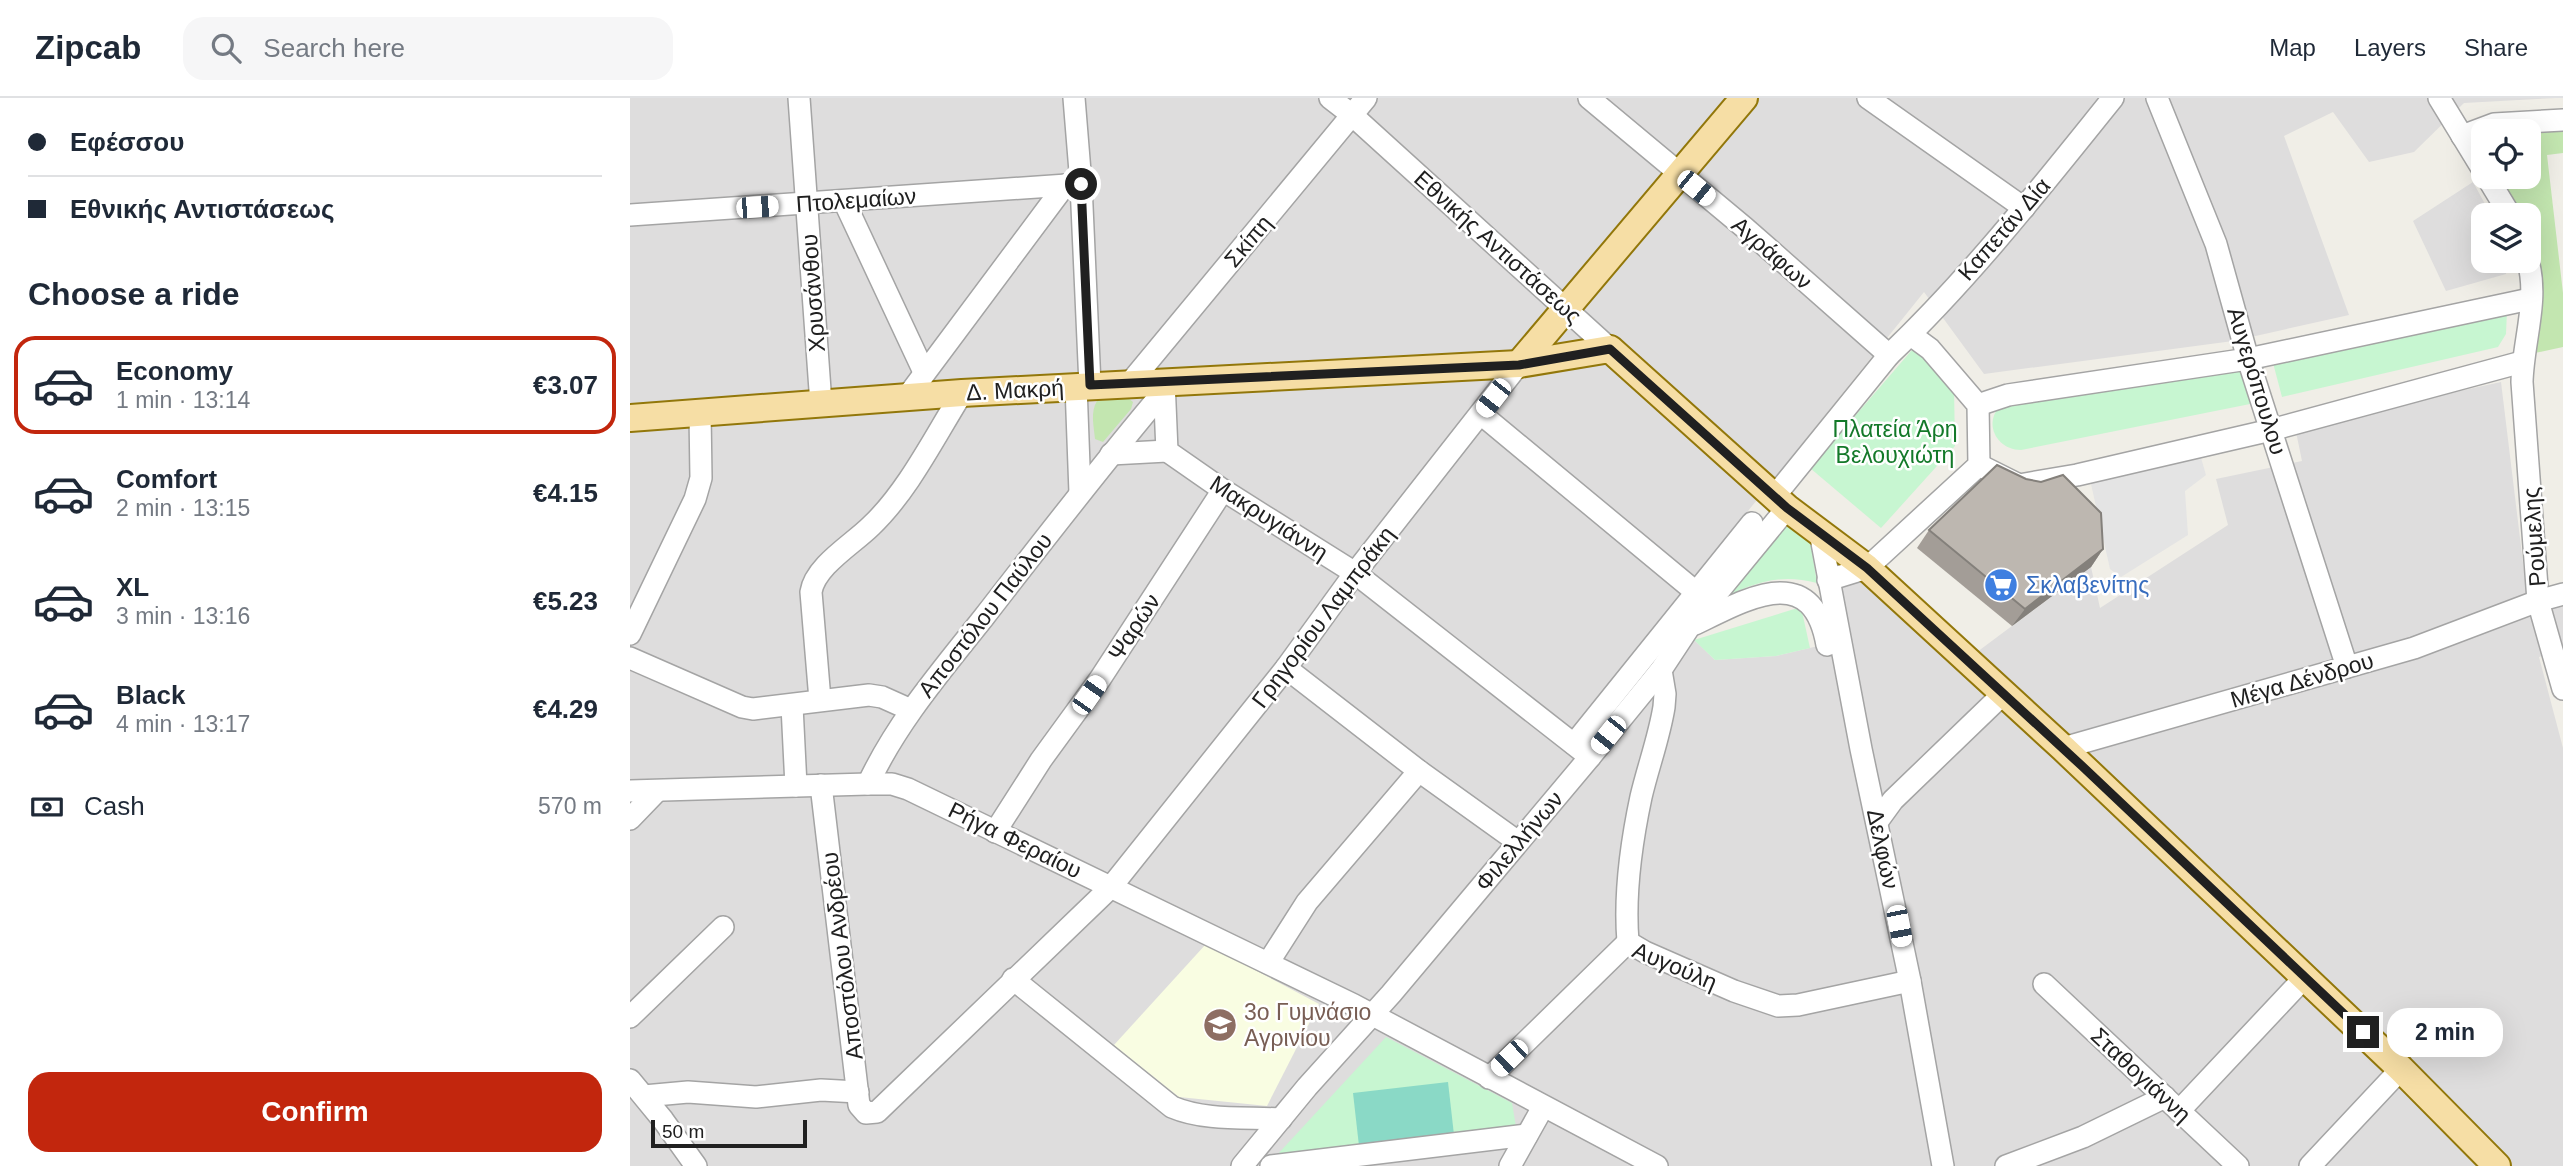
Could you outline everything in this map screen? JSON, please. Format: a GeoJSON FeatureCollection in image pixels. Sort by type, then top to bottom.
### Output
{"type":"FeatureCollection","features":[{"type":"Feature","properties":{"kind":"main road","name":"Γρηγορίου Λαμπράκη"},"geometry":{"type":"LineString","coordinates":[[1519,365],[1744,98]]}},
{"type":"Feature","properties":{"kind":"main road","name":"Δ. Μακρή"},"geometry":{"type":"LineString","coordinates":[[630,418],[962,393],[1130,383],[1164,386],[1519,365],[1610,349]]}},
{"type":"Feature","properties":{"kind":"main road","name":"Εθνικής Αντιστάσεως"},"geometry":{"type":"LineString","coordinates":[[1610,349],[1781,502],[1867,568],[2063,748],[2402,1069],[2497,1166]]}},
{"type":"Feature","properties":{"kind":"street","name":"Χρυσάνθου"},"geometry":{"type":"LineString","coordinates":[[799,98],[821,404]]}},
{"type":"Feature","properties":{"kind":"street"},"geometry":{"type":"LineString","coordinates":[[1074,98],[1073,184],[1083,386],[1080,493]]}},
{"type":"Feature","properties":{"kind":"street","name":"Εθνικής Αντιστάσεως"},"geometry":{"type":"LineString","coordinates":[[1330,98],[1610,349]]}},
{"type":"Feature","properties":{"kind":"street","name":"Σκίπη"},"geometry":{"type":"LineString","coordinates":[[1130,383],[1366,98]]}},
{"type":"Feature","properties":{"kind":"street","name":"Αγράφων"},"geometry":{"type":"LineString","coordinates":[[1590,98],[1889,355]]}},
{"type":"Feature","properties":{"kind":"street"},"geometry":{"type":"LineString","coordinates":[[1868,98],[2024,208]]}},
{"type":"Feature","properties":{"kind":"street","name":"Καπετάν Δία"},"geometry":{"type":"LineString","coordinates":[[1781,502],[1889,355],[1911,335],[2024,208],[2112,98]]}},
{"type":"Feature","properties":{"kind":"street","name":"Αυγερόπουλου"},"geometry":{"type":"LineString","coordinates":[[2157,98],[2216,244],[2248,359],[2347,667]]}},
{"type":"Feature","properties":{"kind":"street"},"geometry":{"type":"LineString","coordinates":[[2439,98],[2471,151]]}},
{"type":"Feature","properties":{"kind":"street"},"geometry":{"type":"LineString","coordinates":[[2462,136],[2494,124],[2563,120]]}},
{"type":"Feature","properties":{"kind":"street","name":"Πτολεμαίων"},"geometry":{"type":"LineString","coordinates":[[630,215],[1073,184]]}},
{"type":"Feature","properties":{"kind":"street"},"geometry":{"type":"LineString","coordinates":[[907,397],[1073,184]]}},
{"type":"Feature","properties":{"kind":"street"},"geometry":{"type":"LineString","coordinates":[[844,201],[924,372]]}},
{"type":"Feature","properties":{"kind":"street","name":"Ρούμελης"},"geometry":{"type":"LineString","coordinates":[[2531,273],[2530,323],[2522,372],[2538,601],[2563,689]]}},
{"type":"Feature","properties":{"kind":"street"},"geometry":{"type":"LineString","coordinates":[[1978,405],[2008,395],[2248,359],[2530,299]]}},
{"type":"Feature","properties":{"kind":"street"},"geometry":{"type":"LineString","coordinates":[[1828,580],[1867,568],[1979,465],[1978,405],[1930,349],[1911,335]]}},
{"type":"Feature","properties":{"kind":"street","name":"Γρηγορίου Λαμπράκη"},"geometry":{"type":"LineString","coordinates":[[877,1112],[1111,887],[1286,668],[1355,573],[1519,365]]}},
{"type":"Feature","properties":{"kind":"street"},"geometry":{"type":"LineString","coordinates":[[1979,465],[2019,485],[2077,475],[2522,372]]}},
{"type":"Feature","properties":{"kind":"street"},"geometry":{"type":"LineString","coordinates":[[1111,454],[1167,451],[1164,386]]}},
{"type":"Feature","properties":{"kind":"street","name":"Αποστόλου Παύλου"},"geometry":{"type":"LineString","coordinates":[[868,784],[878,762],[911,710],[1164,386]]}},
{"type":"Feature","properties":{"kind":"street"},"geometry":{"type":"LineString","coordinates":[[820,700],[812,583],[824,568],[872,526],[893,503],[962,393]]}},
{"type":"Feature","properties":{"kind":"street"},"geometry":{"type":"LineString","coordinates":[[630,634],[695,499],[701,469],[700,413]]}},
{"type":"Feature","properties":{"kind":"street"},"geometry":{"type":"LineString","coordinates":[[1481,414],[1697,593]]}},
{"type":"Feature","properties":{"kind":"street","name":"Μακρυγιάννη"},"geometry":{"type":"LineString","coordinates":[[1167,451],[1223,490],[1355,573],[1582,750]]}},
{"type":"Feature","properties":{"kind":"street","name":"Ψαρών"},"geometry":{"type":"LineString","coordinates":[[995,832],[1041,760],[1100,679],[1223,490]]}},
{"type":"Feature","properties":{"kind":"street","name":"Φιλελλήνων"},"geometry":{"type":"LineString","coordinates":[[1242,1166],[1518,842],[1582,750],[1661,670],[1781,502]]}},
{"type":"Feature","properties":{"kind":"street"},"geometry":{"type":"LineString","coordinates":[[1582,750],[1752,523]]}},
{"type":"Feature","properties":{"kind":"street","name":"Δελφών"},"geometry":{"type":"LineString","coordinates":[[1820,532],[1861,749],[1910,981],[1943,1166]]}},
{"type":"Feature","properties":{"kind":"street"},"geometry":{"type":"LineString","coordinates":[[1690,626],[1734,606],[1766,596],[1788,593],[1802,596],[1810,602],[1822,621],[1844,733],[1847,739],[1861,749]]}},
{"type":"Feature","properties":{"kind":"street","name":"Μέγα Δένδρου"},"geometry":{"type":"LineString","coordinates":[[2063,748],[2414,648],[2563,594]]}},
{"type":"Feature","properties":{"kind":"street"},"geometry":{"type":"LineString","coordinates":[[630,658],[742,707],[753,709],[792,706],[869,695],[882,697],[911,710]]}},
{"type":"Feature","properties":{"kind":"street"},"geometry":{"type":"LineString","coordinates":[[1286,668],[1419,771],[1518,842]]}},
{"type":"Feature","properties":{"kind":"street"},"geometry":{"type":"LineString","coordinates":[[1628,942],[1625,908],[1628,878],[1641,798],[1664,707],[1661,670]]}},
{"type":"Feature","properties":{"kind":"street"},"geometry":{"type":"LineString","coordinates":[[1877,822],[1893,800],[2003,694]]}},
{"type":"Feature","properties":{"kind":"street"},"geometry":{"type":"LineString","coordinates":[[792,706],[796,786]]}},
{"type":"Feature","properties":{"kind":"street"},"geometry":{"type":"LineString","coordinates":[[1268,963],[1307,902],[1419,771]]}},
{"type":"Feature","properties":{"kind":"street","name":"Ρήγα Φεραίου"},"geometry":{"type":"LineString","coordinates":[[630,792],[868,784],[892,784],[908,789],[1373,1015],[1657,1166]]}},
{"type":"Feature","properties":{"kind":"street","name":"Αποστόλου Ανδρέου"},"geometry":{"type":"LineString","coordinates":[[821,785],[858,1092],[862,1110],[866,1113],[877,1112]]}},
{"type":"Feature","properties":{"kind":"street"},"geometry":{"type":"LineString","coordinates":[[630,819],[657,791]]}},
{"type":"Feature","properties":{"kind":"street"},"geometry":{"type":"LineString","coordinates":[[630,1017],[723,927]]}},
{"type":"Feature","properties":{"kind":"street","name":"Αυγούλη"},"geometry":{"type":"LineString","coordinates":[[1489,1078],[1628,942],[1758,1001],[1778,1006],[1798,1005],[1910,981]]}},
{"type":"Feature","properties":{"kind":"street"},"geometry":{"type":"LineString","coordinates":[[2006,1166],[2172,1104],[2305,977]]}},
{"type":"Feature","properties":{"kind":"street"},"geometry":{"type":"LineString","coordinates":[[1013,979],[1172,1107],[1185,1113],[1280,1119]]}},
{"type":"Feature","properties":{"kind":"street","name":"Σταθογιάννη"},"geometry":{"type":"LineString","coordinates":[[2045,984],[2238,1166]]}},
{"type":"Feature","properties":{"kind":"street"},"geometry":{"type":"LineString","coordinates":[[2310,1166],[2402,1069]]}},
{"type":"Feature","properties":{"kind":"street"},"geometry":{"type":"LineString","coordinates":[[637,1088],[756,1097],[821,1090],[858,1092]]}},
{"type":"Feature","properties":{"kind":"street"},"geometry":{"type":"LineString","coordinates":[[637,1088],[696,1166]]}},
{"type":"Feature","properties":{"kind":"street"},"geometry":{"type":"LineString","coordinates":[[1510,1166],[1543,1107]]}},
{"type":"Feature","properties":{"kind":"street"},"geometry":{"type":"LineString","coordinates":[[1271,1166],[1527,1135]]}},
{"type":"Feature","properties":{"kind":"shaded area"},"geometry":{"type":"Polygon","coordinates":[[[630,98],[2556,98],[2464,103],[2414,152],[2369,162],[2333,112],[2284,136],[2349,315],[2233,341],[1984,374],[1924,292],[1666,613],[1715,660],[1776,656],[1852,638],[1840,584],[1868,577],[1965,661],[2091,567],[2100,608],[2228,525],[2216,479],[2302,461],[2295,427],[2501,382],[2529,612],[2563,603],[2563,649],[2539,657],[2563,748],[2563,1166],[630,1166],[630,98]]]}},
{"type":"Feature","properties":{"kind":"shaded area"},"geometry":{"type":"Polygon","coordinates":[[[2471,183],[2471,189],[2477,189],[2484,203],[2471,203],[2471,273],[2506,274],[2446,291],[2413,221],[2471,183]]]}},
{"type":"Feature","properties":{"kind":"shaded area"},"geometry":{"type":"Polygon","coordinates":[[[2197,444],[2206,475],[2185,491],[2188,535],[2121,577],[2110,569],[2087,466],[2197,444]]]}},
{"type":"Feature","properties":{"kind":"shaded area","name":"3ο Γυμνάσιο Αγρινίου"},"geometry":{"type":"Polygon","coordinates":[[[1206,944],[1319,1004],[1267,1106],[1179,1097],[1114,1045],[1206,944]]]}},
{"type":"Feature","properties":{"kind":"green space"},"geometry":{"type":"Polygon","coordinates":[[[2563,126],[2563,153],[2547,155],[2563,293],[2563,347],[2535,353],[2542,294],[2539,273],[2541,203],[2515,203],[2507,189],[2541,189],[2541,129],[2563,126]]]}},
{"type":"Feature","properties":{"kind":"green space"},"geometry":{"type":"Polygon","coordinates":[[[2507,310],[2506,334],[2498,347],[2282,397],[2273,363],[2507,310]]]}},
{"type":"Feature","properties":{"kind":"green space","name":"Πλατεία Άρη Βελουχιώτη"},"geometry":{"type":"Polygon","coordinates":[[[1916,348],[1954,387],[1955,446],[1881,528],[1810,468],[1916,348]]]}},
{"type":"Feature","properties":{"kind":"green space"},"geometry":{"type":"Polygon","coordinates":[[[2240,368],[2250,404],[2021,450],[2005,446],[1995,435],[1993,428],[1995,413],[2000,406],[2240,368]]]}},
{"type":"Feature","properties":{"kind":"green space"},"geometry":{"type":"Polygon","coordinates":[[[1128,398],[1133,402],[1131,409],[1103,442],[1095,439],[1093,415],[1097,401],[1128,398]]]}},
{"type":"Feature","properties":{"kind":"green space"},"geometry":{"type":"Polygon","coordinates":[[[1786,520],[1810,540],[1817,583],[1789,579],[1764,582],[1715,601],[1786,520]]]}},
{"type":"Feature","properties":{"kind":"green space"},"geometry":{"type":"Polygon","coordinates":[[[1801,607],[1810,648],[1776,656],[1715,660],[1694,640],[1801,607]]]}},
{"type":"Feature","properties":{"kind":"green space"},"geometry":{"type":"Polygon","coordinates":[[[1386,1037],[1512,1103],[1516,1127],[1276,1156],[1386,1037]]]}},
{"type":"Feature","properties":{"kind":"green space"},"geometry":{"type":"Polygon","coordinates":[[[1448,1082],[1454,1135],[1359,1146],[1353,1093],[1448,1082]]]}},
{"type":"Feature","properties":{"kind":"building"},"geometry":{"type":"Polygon","coordinates":[[[1997,465],[2026,479],[2041,482],[2063,475],[2101,513],[2103,549],[2025,609],[1929,530],[1997,465]]]}},
{"type":"Feature","properties":{"kind":"place","name":"Σκλαβενίτης"},"geometry":{"type":"Point","coordinates":[2001,585]}},
{"type":"Feature","properties":{"kind":"place","name":"3ο Γυμνάσιο Αγρινίου"},"geometry":{"type":"Point","coordinates":[1220,1025]}},
{"type":"Feature","properties":{"kind":"route"},"geometry":{"type":"LineString","coordinates":[[1081,184],[1090,385],[1519,365],[1610,349],[1787,508],[1867,568],[2082,766],[2363,1032]]}}]}
